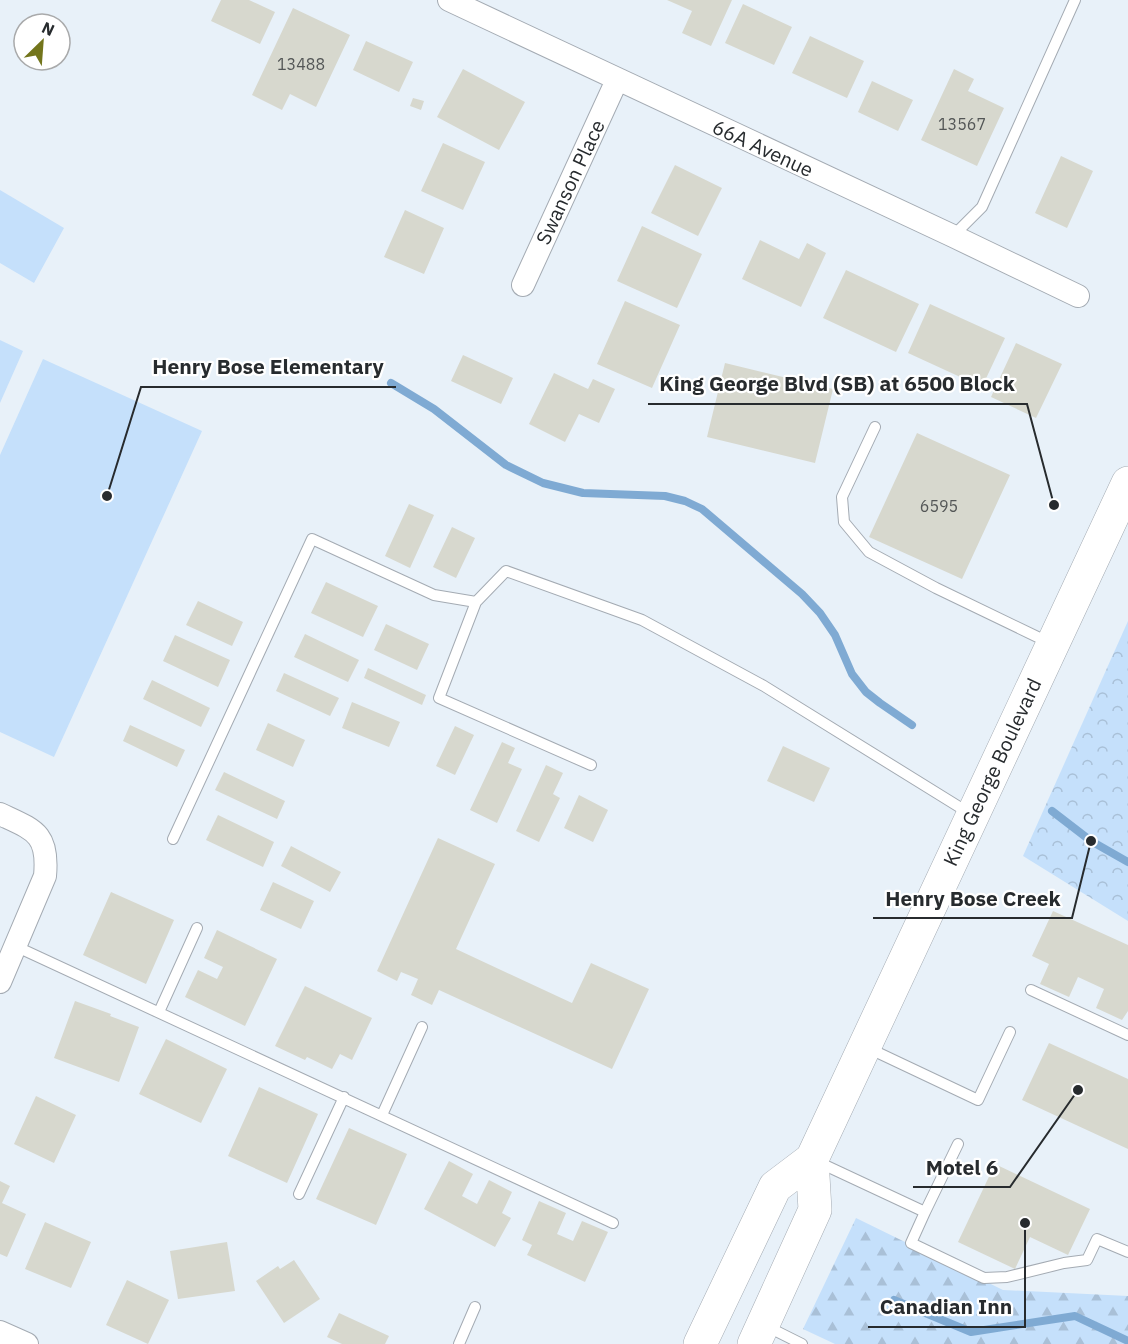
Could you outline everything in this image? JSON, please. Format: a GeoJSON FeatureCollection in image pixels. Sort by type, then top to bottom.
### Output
{"type":"FeatureCollection","features":[{"type":"Feature","properties":{"kind":"main road","name":"King George Boulevard"},"geometry":{"type":"LineString","coordinates":[[700,1344],[775,1187],[812,1159],[1128,483]]}},
{"type":"Feature","properties":{"kind":"main road","name":"King George Boulevard"},"geometry":{"type":"LineString","coordinates":[[758,1334],[815,1210],[812,1159]]}},
{"type":"Feature","properties":{"kind":"street","name":"66A Avenue"},"geometry":{"type":"LineString","coordinates":[[448,0],[953,236],[1078,297]]}},
{"type":"Feature","properties":{"kind":"street","name":"Swanson Place"},"geometry":{"type":"LineString","coordinates":[[523,285],[617,80]]}},
{"type":"Feature","properties":{"kind":"street"},"geometry":{"type":"LineString","coordinates":[[0,814],[30,829],[41,838],[46,851],[45,876],[0,982]]}},
{"type":"Feature","properties":{"kind":"street"},"geometry":{"type":"LineString","coordinates":[[0,1332],[27,1344]]}},
{"type":"Feature","properties":{"kind":"lane"},"geometry":{"type":"LineString","coordinates":[[953,236],[982,207],[1075,0]]}},
{"type":"Feature","properties":{"kind":"lane"},"geometry":{"type":"LineString","coordinates":[[875,427],[842,497],[844,522],[869,552],[936,588],[1053,644]]}},
{"type":"Feature","properties":{"kind":"lane"},"geometry":{"type":"LineString","coordinates":[[173,839],[312,539],[434,595],[476,602]]}},
{"type":"Feature","properties":{"kind":"lane"},"geometry":{"type":"LineString","coordinates":[[591,765],[439,698],[476,602],[506,571],[642,620],[764,686],[971,815]]}},
{"type":"Feature","properties":{"kind":"lane"},"geometry":{"type":"LineString","coordinates":[[159,1012],[197,928]]}},
{"type":"Feature","properties":{"kind":"lane"},"geometry":{"type":"LineString","coordinates":[[15,946],[613,1223]]}},
{"type":"Feature","properties":{"kind":"lane"},"geometry":{"type":"LineString","coordinates":[[1031,990],[1128,1035]]}},
{"type":"Feature","properties":{"kind":"lane"},"geometry":{"type":"LineString","coordinates":[[382,1115],[422,1027]]}},
{"type":"Feature","properties":{"kind":"lane"},"geometry":{"type":"LineString","coordinates":[[865,1046],[978,1100],[1010,1032]]}},
{"type":"Feature","properties":{"kind":"lane"},"geometry":{"type":"LineString","coordinates":[[299,1194],[344,1097]]}},
{"type":"Feature","properties":{"kind":"lane"},"geometry":{"type":"LineString","coordinates":[[958,1144],[911,1243],[984,1278],[1007,1277],[1064,1263],[1087,1260],[1097,1239],[1128,1252]]}},
{"type":"Feature","properties":{"kind":"lane"},"geometry":{"type":"LineString","coordinates":[[812,1159],[925,1212]]}},
{"type":"Feature","properties":{"kind":"lane"},"geometry":{"type":"LineString","coordinates":[[459,1344],[476,1307]]}},
{"type":"Feature","properties":{"kind":"lane"},"geometry":{"type":"LineString","coordinates":[[758,1334],[802,1344]]}},
{"type":"Feature","properties":{"kind":"green space"},"geometry":{"type":"Polygon","coordinates":[[[0,190],[64,228],[34,283],[0,263],[0,190]]]}},
{"type":"Feature","properties":{"kind":"green space"},"geometry":{"type":"Polygon","coordinates":[[[0,340],[23,351],[0,403],[0,340]]]}},
{"type":"Feature","properties":{"kind":"green space"},"geometry":{"type":"Polygon","coordinates":[[[43,359],[202,431],[54,757],[0,732],[0,455],[43,359]]]}},
{"type":"Feature","properties":{"kind":"green space"},"geometry":{"type":"Polygon","coordinates":[[[1128,621],[1128,921],[1023,856],[1128,621]]]}},
{"type":"Feature","properties":{"kind":"green space"},"geometry":{"type":"Polygon","coordinates":[[[856,1218],[1003,1290],[1128,1296],[1128,1344],[835,1344],[803,1329],[856,1218]]]}},
{"type":"Feature","properties":{"kind":"building"},"geometry":{"type":"Polygon","coordinates":[[[221,0],[249,0],[275,12],[260,44],[211,21],[221,0]]]}},
{"type":"Feature","properties":{"kind":"building"},"geometry":{"type":"Polygon","coordinates":[[[667,0],[732,0],[711,46],[682,33],[692,11],[667,0]]]}},
{"type":"Feature","properties":{"kind":"building"},"geometry":{"type":"Polygon","coordinates":[[[743,4],[792,27],[774,65],[725,43],[743,4]]]}},
{"type":"Feature","properties":{"kind":"building"},"geometry":{"type":"Polygon","coordinates":[[[293,8],[350,35],[316,107],[290,94],[282,110],[252,95],[293,8]]]}},
{"type":"Feature","properties":{"kind":"building"},"geometry":{"type":"Polygon","coordinates":[[[810,36],[864,61],[847,98],[792,73],[810,36]]]}},
{"type":"Feature","properties":{"kind":"building"},"geometry":{"type":"Polygon","coordinates":[[[366,41],[413,62],[399,92],[353,70],[366,41]]]}},
{"type":"Feature","properties":{"kind":"building"},"geometry":{"type":"Polygon","coordinates":[[[463,69],[525,102],[499,150],[437,117],[463,69]]]}},
{"type":"Feature","properties":{"kind":"building"},"geometry":{"type":"Polygon","coordinates":[[[954,69],[974,79],[968,91],[1004,108],[977,166],[921,140],[954,69]]]}},
{"type":"Feature","properties":{"kind":"building"},"geometry":{"type":"Polygon","coordinates":[[[872,81],[913,100],[898,131],[858,112],[872,81]]]}},
{"type":"Feature","properties":{"kind":"building"},"geometry":{"type":"Polygon","coordinates":[[[413,98],[424,101],[421,110],[410,106],[413,98]]]}},
{"type":"Feature","properties":{"kind":"building"},"geometry":{"type":"Polygon","coordinates":[[[443,143],[485,162],[463,210],[421,191],[443,143]]]}},
{"type":"Feature","properties":{"kind":"building"},"geometry":{"type":"Polygon","coordinates":[[[1061,156],[1093,171],[1067,228],[1035,213],[1061,156]]]}},
{"type":"Feature","properties":{"kind":"building"},"geometry":{"type":"Polygon","coordinates":[[[675,165],[722,188],[698,236],[651,213],[675,165]]]}},
{"type":"Feature","properties":{"kind":"building"},"geometry":{"type":"Polygon","coordinates":[[[405,210],[444,228],[424,274],[384,257],[405,210]]]}},
{"type":"Feature","properties":{"kind":"building"},"geometry":{"type":"Polygon","coordinates":[[[642,226],[702,254],[677,308],[617,281],[642,226]]]}},
{"type":"Feature","properties":{"kind":"building"},"geometry":{"type":"Polygon","coordinates":[[[760,240],[799,259],[807,243],[826,253],[801,307],[742,279],[760,240]]]}},
{"type":"Feature","properties":{"kind":"building"},"geometry":{"type":"Polygon","coordinates":[[[846,270],[919,304],[896,352],[823,318],[846,270]]]}},
{"type":"Feature","properties":{"kind":"building"},"geometry":{"type":"Polygon","coordinates":[[[625,301],[680,325],[652,388],[597,364],[625,301]]]}},
{"type":"Feature","properties":{"kind":"building"},"geometry":{"type":"Polygon","coordinates":[[[930,304],[1005,338],[982,387],[908,353],[930,304]]]}},
{"type":"Feature","properties":{"kind":"building"},"geometry":{"type":"Polygon","coordinates":[[[1016,343],[1062,364],[1036,418],[991,397],[1016,343]]]}},
{"type":"Feature","properties":{"kind":"building"},"geometry":{"type":"Polygon","coordinates":[[[463,355],[513,378],[501,404],[451,381],[463,355]]]}},
{"type":"Feature","properties":{"kind":"building"},"geometry":{"type":"Polygon","coordinates":[[[725,363],[833,389],[815,463],[707,437],[725,363]]]}},
{"type":"Feature","properties":{"kind":"building"},"geometry":{"type":"Polygon","coordinates":[[[554,373],[588,389],[593,379],[615,389],[599,423],[579,414],[565,442],[529,424],[554,373]]]}},
{"type":"Feature","properties":{"kind":"building"},"geometry":{"type":"Polygon","coordinates":[[[917,433],[1010,475],[962,579],[869,537],[917,433]]]}},
{"type":"Feature","properties":{"kind":"building"},"geometry":{"type":"Polygon","coordinates":[[[409,504],[434,515],[410,568],[385,556],[409,504]]]}},
{"type":"Feature","properties":{"kind":"building"},"geometry":{"type":"Polygon","coordinates":[[[452,527],[475,538],[456,578],[433,567],[452,527]]]}},
{"type":"Feature","properties":{"kind":"building"},"geometry":{"type":"Polygon","coordinates":[[[326,582],[378,606],[363,637],[311,613],[326,582]]]}},
{"type":"Feature","properties":{"kind":"building"},"geometry":{"type":"Polygon","coordinates":[[[198,601],[243,622],[232,646],[186,625],[198,601]]]}},
{"type":"Feature","properties":{"kind":"building"},"geometry":{"type":"Polygon","coordinates":[[[386,624],[429,644],[417,670],[374,650],[386,624]]]}},
{"type":"Feature","properties":{"kind":"building"},"geometry":{"type":"Polygon","coordinates":[[[305,634],[359,660],[348,682],[294,657],[305,634]]]}},
{"type":"Feature","properties":{"kind":"building"},"geometry":{"type":"Polygon","coordinates":[[[175,635],[230,660],[218,687],[163,661],[175,635]]]}},
{"type":"Feature","properties":{"kind":"building"},"geometry":{"type":"Polygon","coordinates":[[[368,668],[426,695],[422,705],[364,678],[368,668]]]}},
{"type":"Feature","properties":{"kind":"building"},"geometry":{"type":"Polygon","coordinates":[[[284,673],[339,698],[330,716],[276,691],[284,673]]]}},
{"type":"Feature","properties":{"kind":"building"},"geometry":{"type":"Polygon","coordinates":[[[152,680],[210,708],[201,727],[143,699],[152,680]]]}},
{"type":"Feature","properties":{"kind":"building"},"geometry":{"type":"Polygon","coordinates":[[[352,702],[400,722],[389,747],[342,728],[352,702]]]}},
{"type":"Feature","properties":{"kind":"building"},"geometry":{"type":"Polygon","coordinates":[[[268,723],[305,740],[293,767],[256,750],[268,723]]]}},
{"type":"Feature","properties":{"kind":"building"},"geometry":{"type":"Polygon","coordinates":[[[130,725],[185,750],[177,767],[123,741],[130,725]]]}},
{"type":"Feature","properties":{"kind":"building"},"geometry":{"type":"Polygon","coordinates":[[[455,726],[474,735],[455,775],[436,766],[455,726]]]}},
{"type":"Feature","properties":{"kind":"building"},"geometry":{"type":"Polygon","coordinates":[[[502,742],[515,748],[508,763],[522,769],[497,823],[470,810],[502,742]]]}},
{"type":"Feature","properties":{"kind":"building"},"geometry":{"type":"Polygon","coordinates":[[[783,746],[830,768],[814,802],[767,781],[783,746]]]}},
{"type":"Feature","properties":{"kind":"building"},"geometry":{"type":"Polygon","coordinates":[[[546,765],[563,773],[553,794],[560,798],[539,842],[516,831],[546,765]]]}},
{"type":"Feature","properties":{"kind":"building"},"geometry":{"type":"Polygon","coordinates":[[[224,772],[285,801],[277,819],[215,790],[224,772]]]}},
{"type":"Feature","properties":{"kind":"building"},"geometry":{"type":"Polygon","coordinates":[[[579,795],[608,810],[593,842],[564,828],[579,795]]]}},
{"type":"Feature","properties":{"kind":"building"},"geometry":{"type":"Polygon","coordinates":[[[218,815],[274,842],[263,867],[206,840],[218,815]]]}},
{"type":"Feature","properties":{"kind":"building"},"geometry":{"type":"Polygon","coordinates":[[[438,838],[495,864],[456,949],[572,1003],[591,963],[649,989],[612,1069],[439,990],[432,1005],[411,995],[418,979],[401,972],[397,981],[377,971],[438,838]]]}},
{"type":"Feature","properties":{"kind":"building"},"geometry":{"type":"Polygon","coordinates":[[[291,846],[341,872],[330,892],[281,866],[291,846]]]}},
{"type":"Feature","properties":{"kind":"building"},"geometry":{"type":"Polygon","coordinates":[[[273,882],[314,901],[301,929],[260,910],[273,882]]]}},
{"type":"Feature","properties":{"kind":"building"},"geometry":{"type":"Polygon","coordinates":[[[111,892],[174,920],[146,984],[83,955],[111,892]]]}},
{"type":"Feature","properties":{"kind":"building"},"geometry":{"type":"Polygon","coordinates":[[[1053,911],[1128,945],[1128,1011],[1122,1020],[1096,1008],[1104,989],[1078,977],[1069,997],[1040,984],[1049,964],[1032,956],[1053,911]]]}},
{"type":"Feature","properties":{"kind":"building"},"geometry":{"type":"Polygon","coordinates":[[[217,930],[277,959],[245,1026],[185,997],[198,970],[217,979],[223,967],[204,958],[217,930]]]}},
{"type":"Feature","properties":{"kind":"building"},"geometry":{"type":"Polygon","coordinates":[[[305,986],[372,1018],[352,1060],[340,1054],[332,1069],[275,1046],[305,986]]]}},
{"type":"Feature","properties":{"kind":"building"},"geometry":{"type":"Polygon","coordinates":[[[75,1001],[139,1027],[119,1082],[54,1058],[75,1001]]]}},
{"type":"Feature","properties":{"kind":"building"},"geometry":{"type":"Polygon","coordinates":[[[166,1039],[227,1069],[201,1123],[139,1094],[166,1039]]]}},
{"type":"Feature","properties":{"kind":"building"},"geometry":{"type":"Polygon","coordinates":[[[1049,1043],[1128,1079],[1128,1149],[1022,1100],[1049,1043]]]}},
{"type":"Feature","properties":{"kind":"building"},"geometry":{"type":"Polygon","coordinates":[[[259,1087],[318,1114],[287,1183],[228,1156],[259,1087]]]}},
{"type":"Feature","properties":{"kind":"building"},"geometry":{"type":"Polygon","coordinates":[[[36,1096],[76,1115],[54,1163],[14,1144],[36,1096]]]}},
{"type":"Feature","properties":{"kind":"building"},"geometry":{"type":"Polygon","coordinates":[[[349,1128],[407,1154],[376,1225],[316,1199],[349,1128]]]}},
{"type":"Feature","properties":{"kind":"building"},"geometry":{"type":"Polygon","coordinates":[[[449,1161],[473,1174],[462,1196],[477,1204],[489,1180],[512,1192],[502,1213],[511,1218],[495,1247],[424,1209],[449,1161]]]}},
{"type":"Feature","properties":{"kind":"building"},"geometry":{"type":"Polygon","coordinates":[[[995,1164],[1090,1209],[1068,1255],[1030,1237],[1015,1269],[958,1242],[995,1164]]]}},
{"type":"Feature","properties":{"kind":"building"},"geometry":{"type":"Polygon","coordinates":[[[0,1181],[10,1186],[2,1203],[26,1214],[7,1257],[0,1254],[0,1181]]]}},
{"type":"Feature","properties":{"kind":"building"},"geometry":{"type":"Polygon","coordinates":[[[539,1201],[566,1213],[557,1234],[573,1241],[582,1221],[608,1232],[585,1282],[527,1255],[532,1245],[522,1240],[539,1201]]]}},
{"type":"Feature","properties":{"kind":"building"},"geometry":{"type":"Polygon","coordinates":[[[45,1222],[91,1242],[71,1288],[25,1269],[45,1222]]]}},
{"type":"Feature","properties":{"kind":"building"},"geometry":{"type":"Polygon","coordinates":[[[227,1242],[235,1291],[178,1299],[170,1251],[227,1242]]]}},
{"type":"Feature","properties":{"kind":"building"},"geometry":{"type":"Polygon","coordinates":[[[294,1260],[320,1299],[284,1323],[256,1281],[278,1266],[280,1269],[294,1260]]]}},
{"type":"Feature","properties":{"kind":"building"},"geometry":{"type":"Polygon","coordinates":[[[127,1280],[169,1300],[148,1344],[106,1325],[127,1280]]]}},
{"type":"Feature","properties":{"kind":"building"},"geometry":{"type":"Polygon","coordinates":[[[339,1313],[389,1336],[385,1344],[342,1344],[327,1337],[339,1313]]]}},
{"type":"Feature","properties":{"kind":"waterway"},"geometry":{"type":"LineString","coordinates":[[391,383],[434,409],[506,465],[543,483],[583,493],[665,496],[685,501],[702,509],[802,594],[820,613],[835,635],[852,674],[866,692],[912,725]]}},
{"type":"Feature","properties":{"kind":"waterway"},"geometry":{"type":"LineString","coordinates":[[1052,811],[1091,841],[1128,862]]}},
{"type":"Feature","properties":{"kind":"waterway"},"geometry":{"type":"LineString","coordinates":[[894,1300],[971,1332],[1075,1316],[1128,1341]]}},
{"type":"Feature","properties":{"kind":"place","name":"Henry Bose Elementary"},"geometry":{"type":"Point","coordinates":[107,496]}},
{"type":"Feature","properties":{"kind":"place","name":"King George Blvd (SB) at 6500 Block"},"geometry":{"type":"Point","coordinates":[1054,505]}},
{"type":"Feature","properties":{"kind":"place","name":"Henry Bose Creek"},"geometry":{"type":"Point","coordinates":[1091,841]}},
{"type":"Feature","properties":{"kind":"place","name":"Motel 6"},"geometry":{"type":"Point","coordinates":[1078,1090]}},
{"type":"Feature","properties":{"kind":"place","name":"Canadian Inn"},"geometry":{"type":"Point","coordinates":[1025,1223]}}]}
